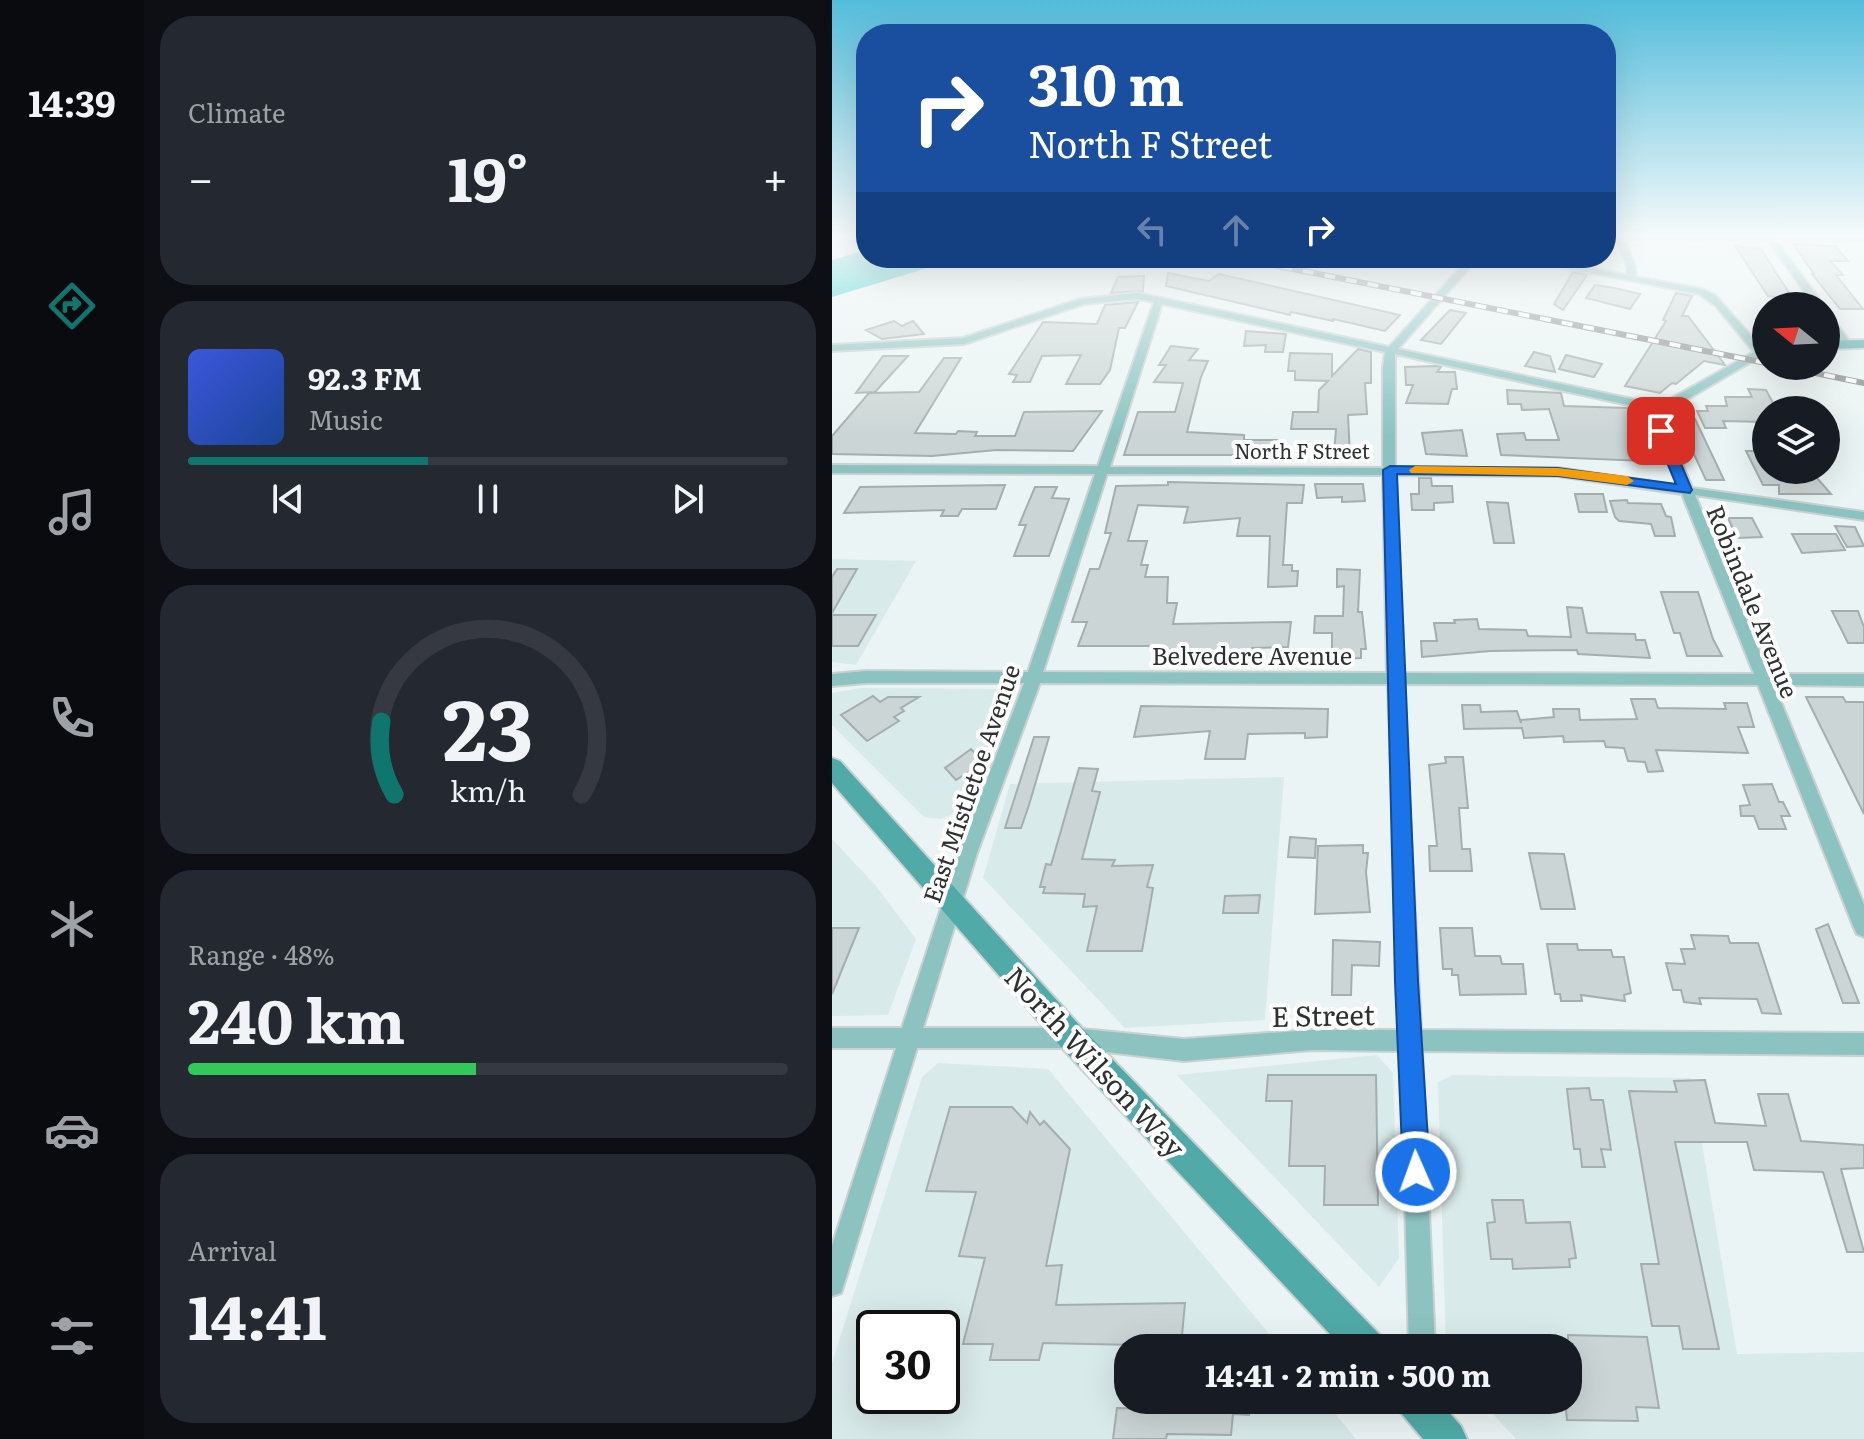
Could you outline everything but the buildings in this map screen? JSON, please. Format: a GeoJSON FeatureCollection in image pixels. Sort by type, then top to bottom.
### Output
{"type":"FeatureCollection","features":[{"type":"Feature","properties":{"kind":"main road"},"geometry":{"type":"LineString","coordinates":[[1840,344],[1864,344]]}},
{"type":"Feature","properties":{"kind":"main road","name":"North Wilson Way"},"geometry":{"type":"LineString","coordinates":[[832,767],[1072,1038],[1354,1334]]}},
{"type":"Feature","properties":{"kind":"main road"},"geometry":{"type":"LineString","coordinates":[[1428,1414],[1448,1439]]}},
{"type":"Feature","properties":{"kind":"street"},"geometry":{"type":"LineString","coordinates":[[832,348],[953,343],[1085,302]]}},
{"type":"Feature","properties":{"kind":"street","name":"East Mistletoe Avenue"},"geometry":{"type":"LineString","coordinates":[[832,1284],[953,903],[1158,302]]}},
{"type":"Feature","properties":{"kind":"street"},"geometry":{"type":"LineString","coordinates":[[1169,302],[1662,409],[1752,359]]}},
{"type":"Feature","properties":{"kind":"street"},"geometry":{"type":"LineString","coordinates":[[1421,1334],[1388,367],[1392,349],[1434,302]]}},
{"type":"Feature","properties":{"kind":"street"},"geometry":{"type":"LineString","coordinates":[[1719,302],[1746,341],[1752,345]]}},
{"type":"Feature","properties":{"kind":"street"},"geometry":{"type":"LineString","coordinates":[[1840,336],[1846,344]]}},
{"type":"Feature","properties":{"kind":"street","name":"Robindale Avenue"},"geometry":{"type":"LineString","coordinates":[[1662,409],[1658,419],[1661,431],[1864,928]]}},
{"type":"Feature","properties":{"kind":"street","name":"North F Street"},"geometry":{"type":"LineString","coordinates":[[832,469],[1558,472],[1820,513],[1864,516]]}},
{"type":"Feature","properties":{"kind":"street","name":"Belvedere Avenue"},"geometry":{"type":"LineString","coordinates":[[832,680],[866,677],[1864,680]]}},
{"type":"Feature","properties":{"kind":"street","name":"E Street"},"geometry":{"type":"LineString","coordinates":[[832,1038],[1072,1038],[1184,1050],[1312,1040],[1864,1044]]}},
{"type":"Feature","properties":{"kind":"shaded area"},"geometry":{"type":"Polygon","coordinates":[[[832,559],[916,561],[856,665],[832,662],[832,559]]]}},
{"type":"Feature","properties":{"kind":"shaded area"},"geometry":{"type":"Polygon","coordinates":[[[860,688],[999,689],[1009,696],[966,808],[941,819],[924,817],[832,725],[832,693],[860,688]]]}},
{"type":"Feature","properties":{"kind":"shaded area"},"geometry":{"type":"Polygon","coordinates":[[[1284,777],[1265,1020],[1125,1028],[983,878],[1010,784],[1284,777]]]}},
{"type":"Feature","properties":{"kind":"shaded area"},"geometry":{"type":"Polygon","coordinates":[[[832,839],[876,886],[916,939],[888,1015],[832,1016],[832,839]]]}},
{"type":"Feature","properties":{"kind":"shaded area"},"geometry":{"type":"Polygon","coordinates":[[[1377,1055],[1393,1073],[1399,1258],[1379,1287],[1177,1075],[1377,1055]]]}},
{"type":"Feature","properties":{"kind":"shaded area"},"geometry":{"type":"Polygon","coordinates":[[[938,1063],[1048,1069],[1269,1334],[1114,1334],[1114,1414],[1335,1414],[1356,1439],[832,1439],[832,1363],[922,1077],[938,1063]]]}},
{"type":"Feature","properties":{"kind":"shaded area"},"geometry":{"type":"Polygon","coordinates":[[[1453,1075],[1691,1078],[1737,1354],[1864,1352],[1864,1439],[1516,1439],[1493,1414],[1582,1414],[1582,1334],[1446,1334],[1438,1082],[1453,1075]]]}},
{"type":"Feature","properties":{"kind":"railway"},"geometry":{"type":"LineString","coordinates":[[1460,302],[1752,360]]}},
{"type":"Feature","properties":{"kind":"railway"},"geometry":{"type":"LineString","coordinates":[[1840,378],[1864,383]]}},
{"type":"Feature","properties":{"kind":"slow traffic"},"geometry":{"type":"LineString","coordinates":[[1415,470],[1558,472],[1627,481]]}},
{"type":"Feature","properties":{"kind":"route"},"geometry":{"type":"LineString","coordinates":[[1416,1172],[1406,981],[1390,470],[1558,472],[1685,490],[1661,431]]}}]}
